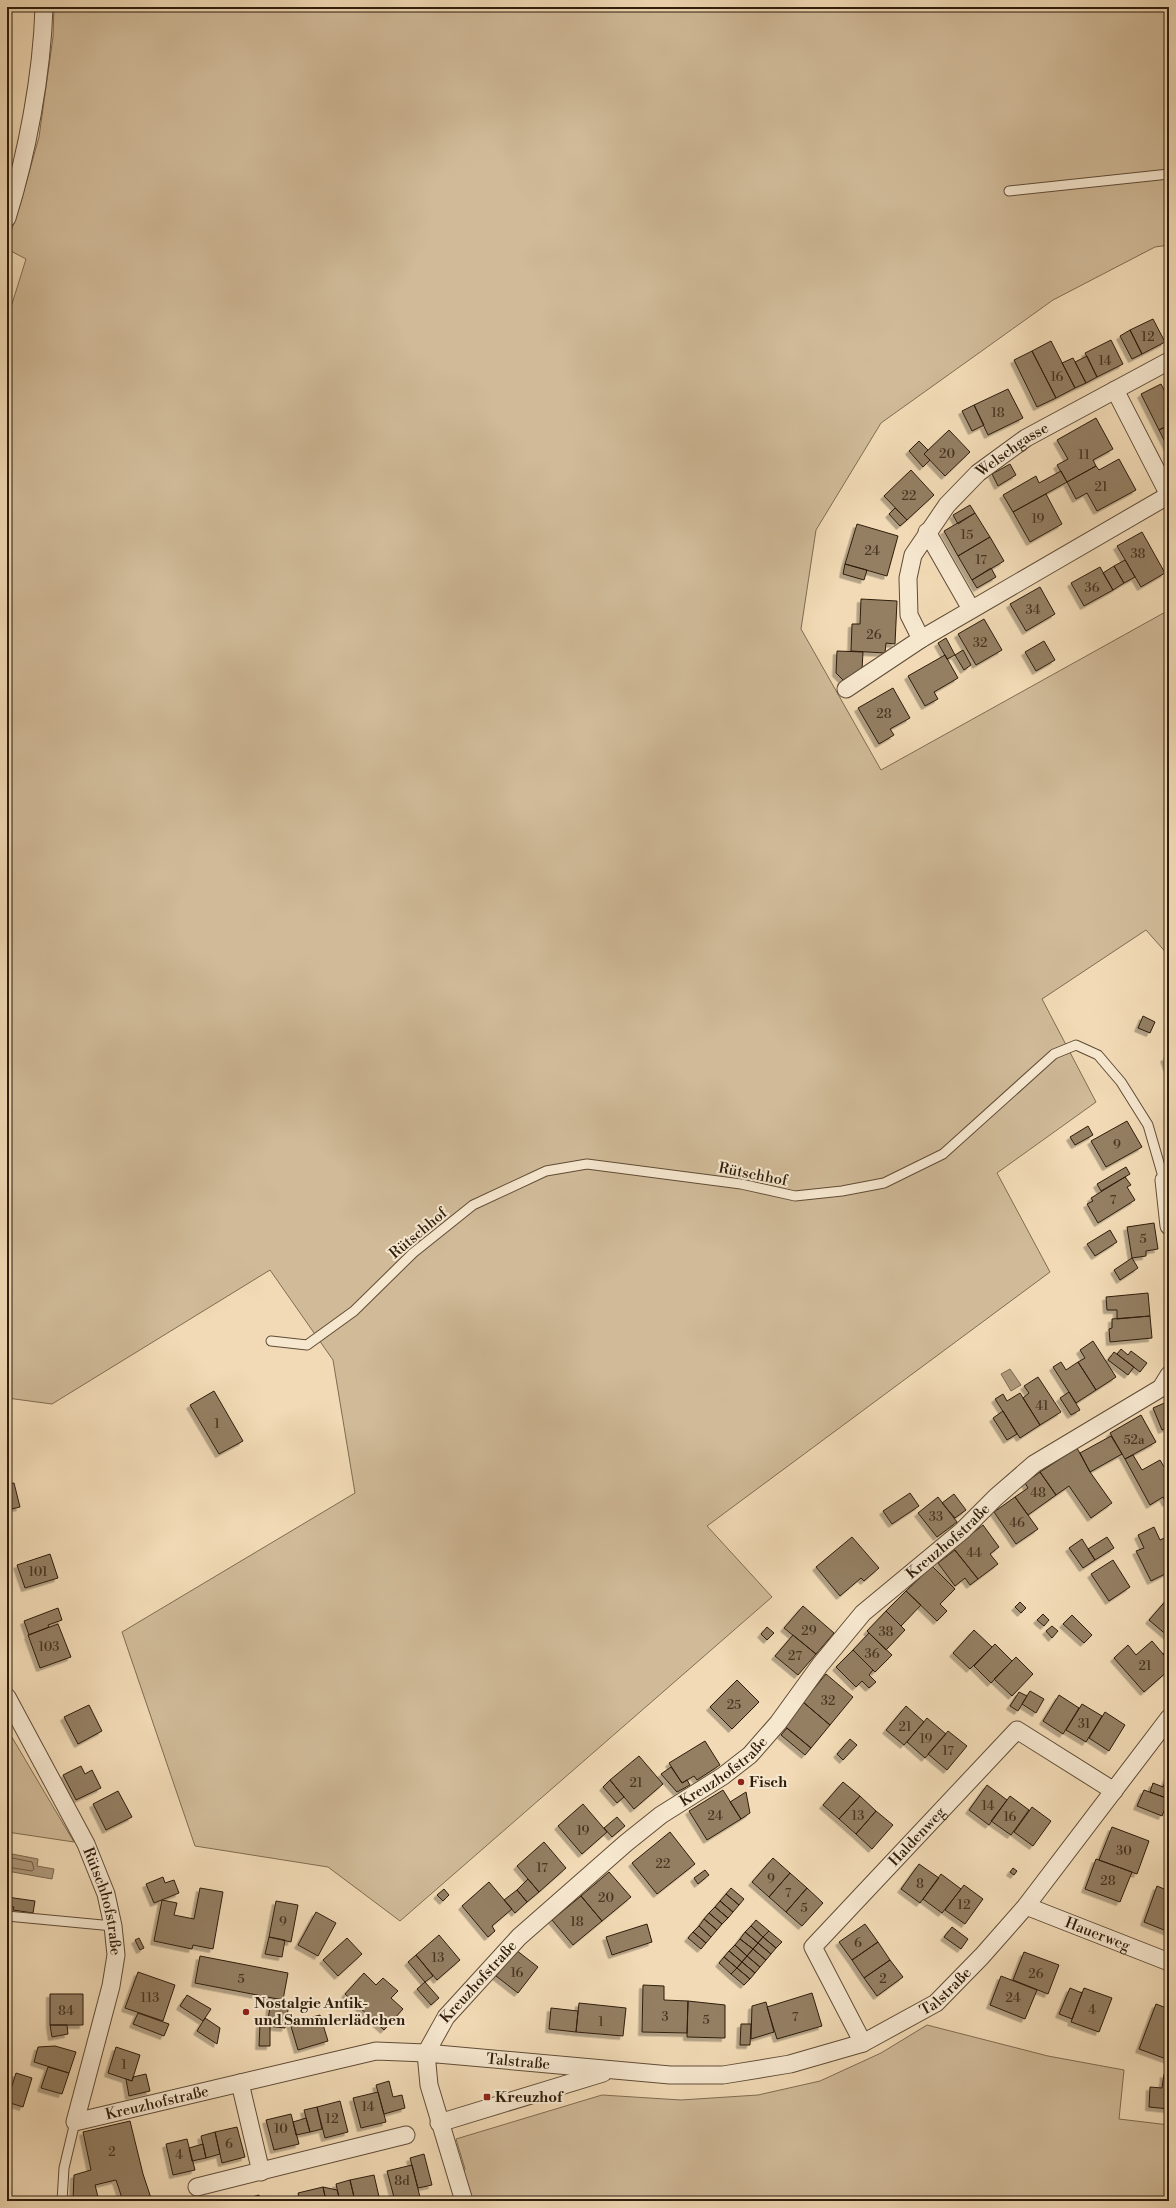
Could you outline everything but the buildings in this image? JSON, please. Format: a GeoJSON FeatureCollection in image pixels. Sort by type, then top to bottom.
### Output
{"type":"FeatureCollection","features":[{"type":"Feature","properties":{"kind":"street"},"geometry":{"type":"LineString","coordinates":[[7,218],[28,133],[43,36],[44,7]]}},
{"type":"Feature","properties":{"kind":"street","name":"Welschgasse"},"geometry":{"type":"LineString","coordinates":[[921,639],[909,615],[908,578],[913,555],[947,504],[978,473],[1026,438],[1169,361]]}},
{"type":"Feature","properties":{"kind":"street"},"geometry":{"type":"LineString","coordinates":[[846,689],[921,639],[1169,495],[1115,390]]}},
{"type":"Feature","properties":{"kind":"street"},"geometry":{"type":"LineString","coordinates":[[927,532],[971,609]]}},
{"type":"Feature","properties":{"kind":"street"},"geometry":{"type":"LineString","coordinates":[[1166,1177],[1169,1226]]}},
{"type":"Feature","properties":{"kind":"street","name":"Kreuzhofstraße"},"geometry":{"type":"LineString","coordinates":[[75,2122],[376,2051],[426,2053],[446,2017],[519,1937],[661,1815],[723,1776],[750,1755],[778,1723],[820,1665],[863,1613],[962,1531],[996,1497],[1034,1464],[1161,1388],[1169,1375]]}},
{"type":"Feature","properties":{"kind":"street","name":"Rütschhofstraße"},"geometry":{"type":"LineString","coordinates":[[7,1697],[86,1844],[106,1894],[113,1926],[116,1955],[111,1986],[75,2122]]}},
{"type":"Feature","properties":{"kind":"street","name":"Talstraße"},"geometry":{"type":"LineString","coordinates":[[426,2053],[670,2075],[723,2075],[790,2064],[863,2042],[936,2003],[982,1956],[1026,1906],[1169,1718]]}},
{"type":"Feature","properties":{"kind":"street","name":"Haldenweg"},"geometry":{"type":"LineString","coordinates":[[863,2042],[813,1948],[1017,1730],[1114,1791]]}},
{"type":"Feature","properties":{"kind":"street","name":"Hauerweg"},"geometry":{"type":"LineString","coordinates":[[1026,1906],[1169,1962]]}},
{"type":"Feature","properties":{"kind":"street"},"geometry":{"type":"LineString","coordinates":[[426,2053],[429,2085],[439,2123],[464,2201]]}},
{"type":"Feature","properties":{"kind":"street","name":"Talstraße"},"geometry":{"type":"LineString","coordinates":[[439,2123],[611,2070]]}},
{"type":"Feature","properties":{"kind":"street"},"geometry":{"type":"LineString","coordinates":[[240,2083],[261,2172]]}},
{"type":"Feature","properties":{"kind":"street"},"geometry":{"type":"LineString","coordinates":[[197,2187],[406,2135]]}},
{"type":"Feature","properties":{"kind":"lane"},"geometry":{"type":"LineString","coordinates":[[1009,192],[1169,174]]}},
{"type":"Feature","properties":{"kind":"lane","name":"Rütschhof"},"geometry":{"type":"LineString","coordinates":[[271,1341],[307,1345],[354,1310],[413,1253],[473,1205],[546,1171],[587,1164],[741,1184],[795,1196],[842,1191],[884,1183],[943,1154],[1054,1054],[1076,1045],[1098,1055],[1121,1082],[1148,1125],[1166,1177]]}},
{"type":"Feature","properties":{"kind":"lane"},"geometry":{"type":"LineString","coordinates":[[7,1916],[113,1926]]}},
{"type":"Feature","properties":{"kind":"lane"},"geometry":{"type":"LineString","coordinates":[[62,2201],[64,2168],[75,2122]]}},
{"type":"Feature","properties":{"kind":"shaded area"},"geometry":{"type":"Polygon","coordinates":[[[54,7],[1169,7],[1169,245],[1155,247],[1053,300],[881,423],[816,530],[801,629],[881,770],[1169,610],[1169,956],[1146,930],[1042,999],[1096,1102],[997,1173],[1050,1272],[707,1526],[772,1597],[400,1921],[328,1867],[195,1846],[122,1632],[355,1493],[333,1360],[270,1270],[52,1404],[7,1398],[7,320],[26,259],[7,249],[7,243],[19,208],[39,137],[53,37],[54,7]]]}},
{"type":"Feature","properties":{"kind":"shaded area"},"geometry":{"type":"Polygon","coordinates":[[[7,1728],[10,1734],[74,1842],[7,1832],[7,1728]]]}},
{"type":"Feature","properties":{"kind":"shaded area"},"geometry":{"type":"Polygon","coordinates":[[[927,2025],[1048,2056],[1124,2070],[1119,2119],[1169,2125],[1169,2201],[452,2201],[465,2169],[456,2139],[602,2095],[681,2100],[758,2095],[820,2081],[881,2053],[927,2025]]]}},
{"type":"Feature","properties":{"kind":"water"},"geometry":{"type":"Polygon","coordinates":[[[1010,1369],[1021,1385],[1011,1391],[1001,1374],[1010,1369]]]}},
{"type":"Feature","properties":{"kind":"water"},"geometry":{"type":"Polygon","coordinates":[[[7,1853],[38,1859],[37,1866],[54,1869],[52,1879],[7,1871],[7,1853]]]}},
{"type":"Feature","properties":{"kind":"place","name":"Fisch"},"geometry":{"type":"Point","coordinates":[741,1782]}},
{"type":"Feature","properties":{"kind":"place","name":"Nostalgie Antik- und Sammlerlädchen"},"geometry":{"type":"Point","coordinates":[246,2012]}},
{"type":"Feature","properties":{"kind":"place","name":"Kreuzhof"},"geometry":{"type":"Point","coordinates":[487,2097]}}]}
